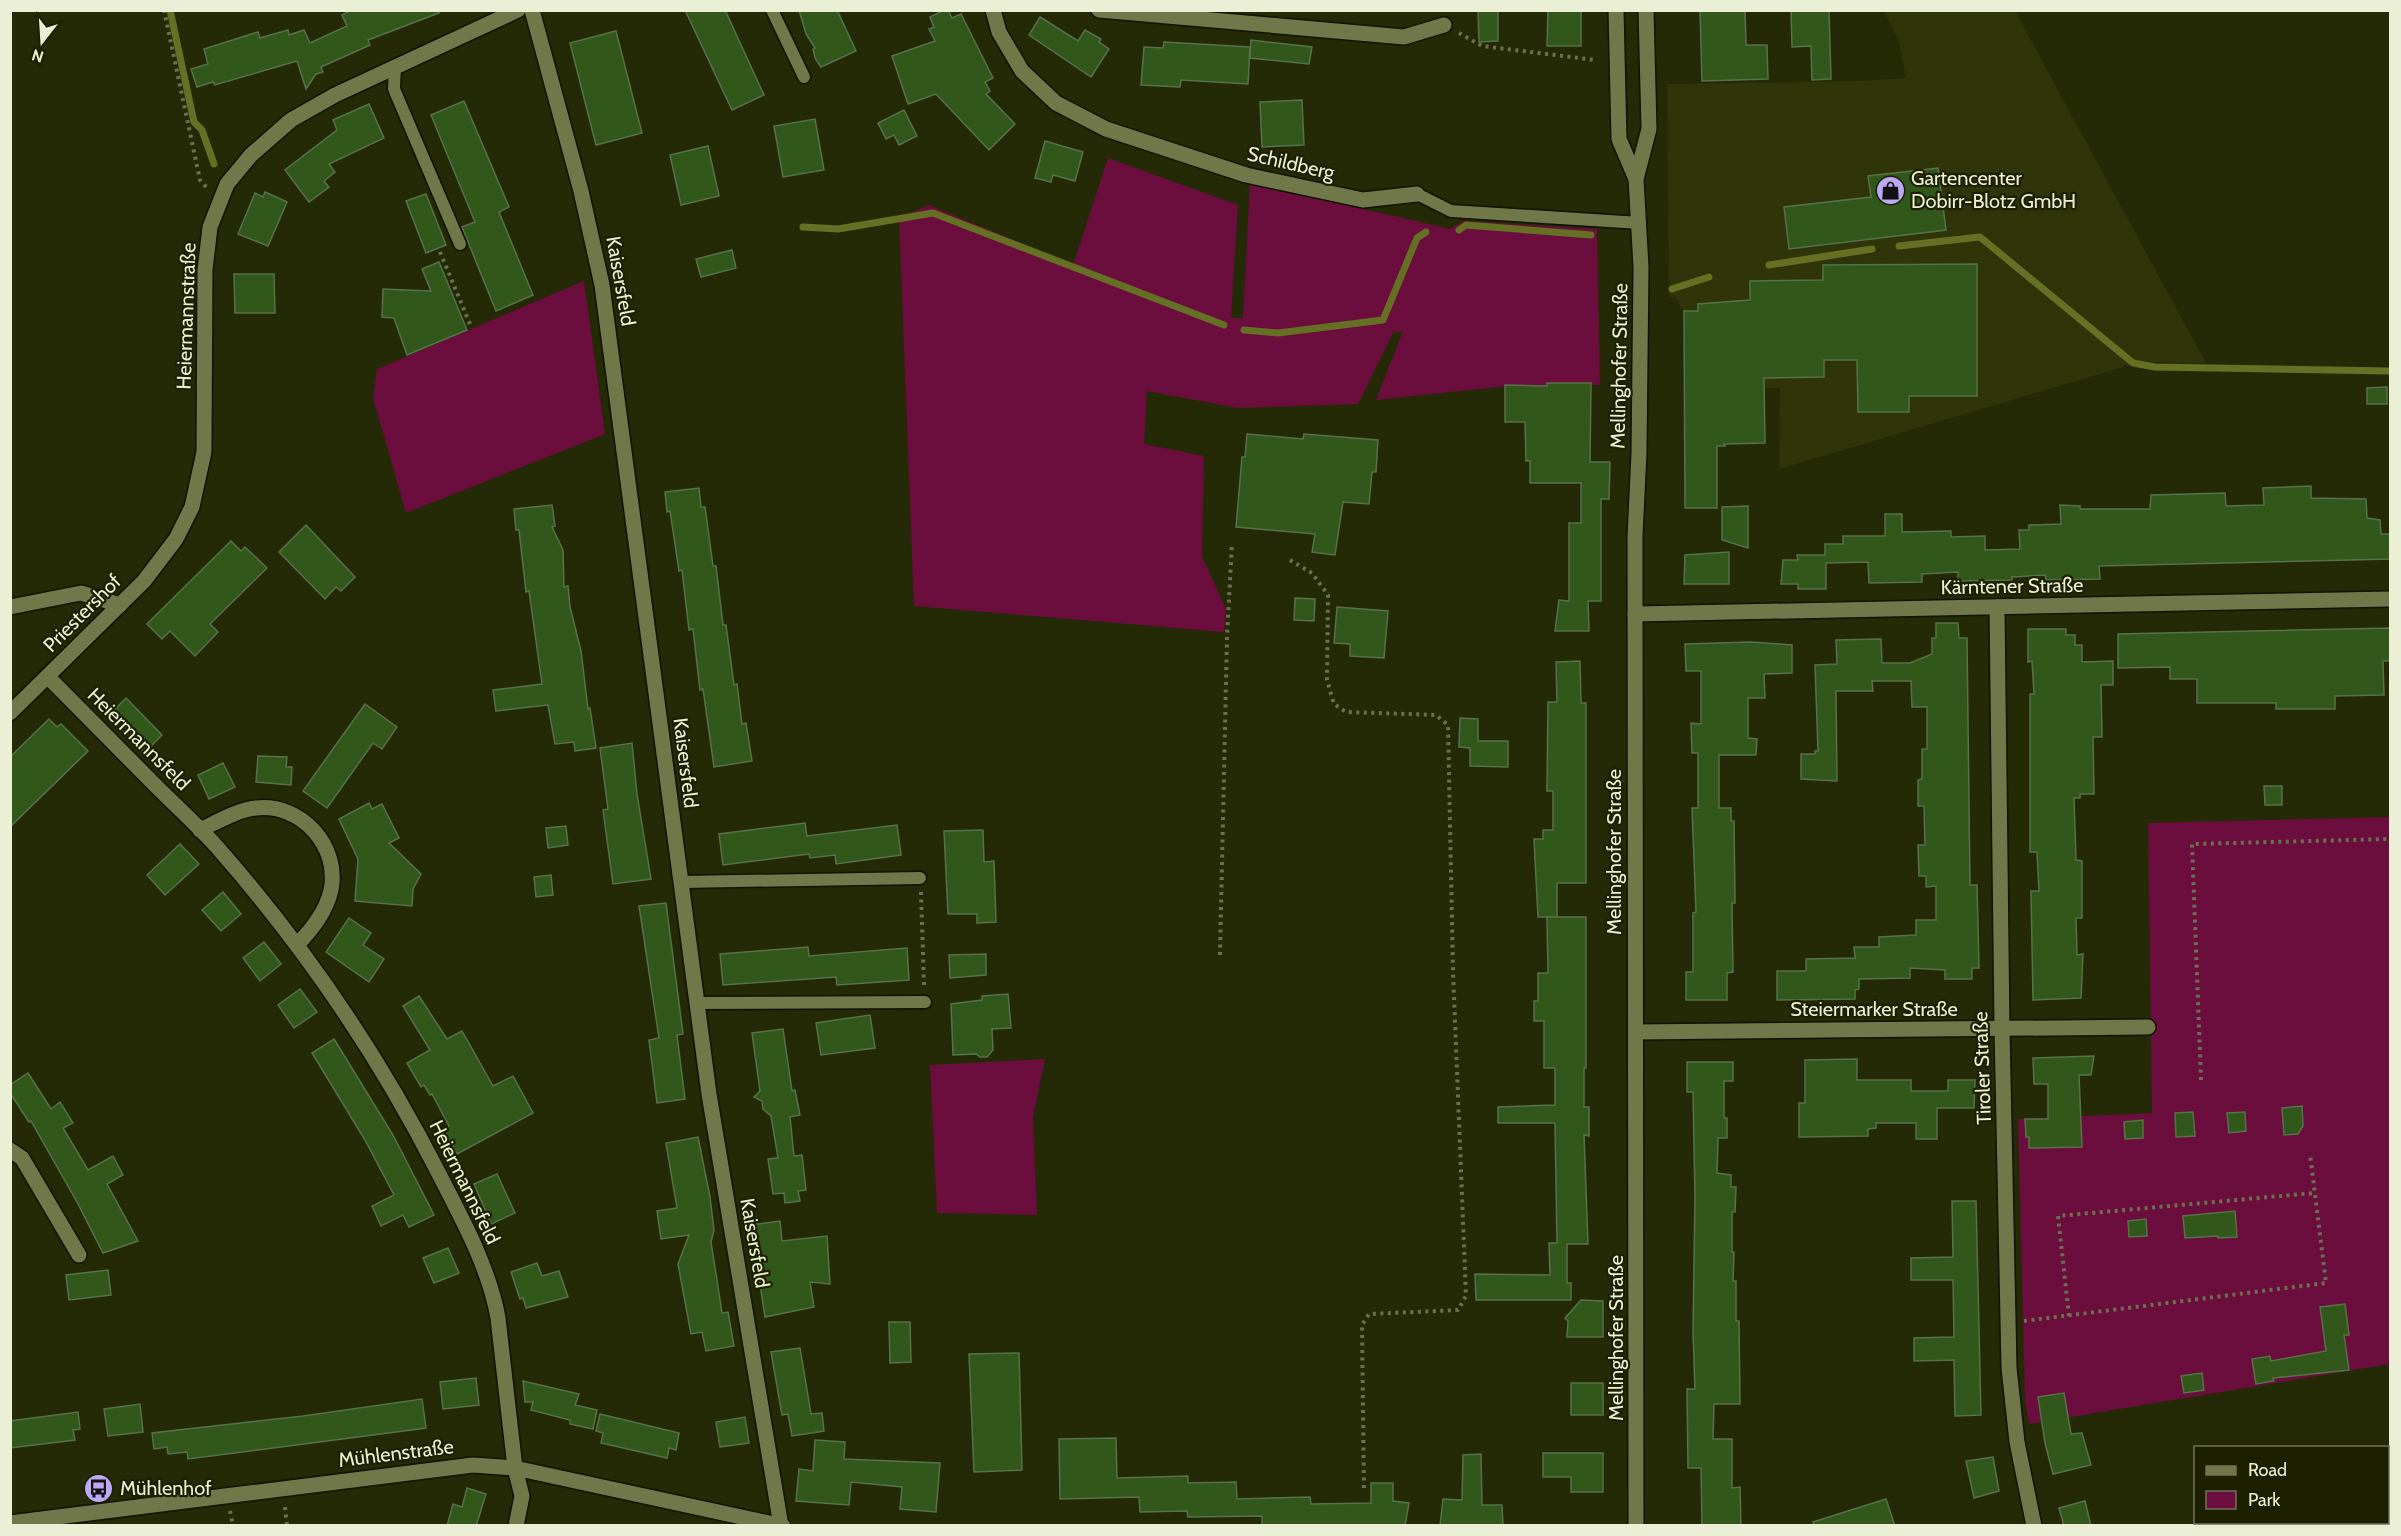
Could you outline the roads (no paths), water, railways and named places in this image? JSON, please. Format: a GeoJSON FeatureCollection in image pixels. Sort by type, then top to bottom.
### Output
{"type":"FeatureCollection","features":[{"type":"Feature","properties":{"kind":"street","name":"Heiermannstraße"},"geometry":{"type":"LineString","coordinates":[[176,538],[192,507],[204,452],[205,270],[210,227],[227,184],[251,155],[291,120],[335,95],[518,10]]}},
{"type":"Feature","properties":{"kind":"street","name":"Kaisersfeld"},"geometry":{"type":"LineString","coordinates":[[532,10],[581,191],[602,285],[696,1003],[782,1525]]}},
{"type":"Feature","properties":{"kind":"street","name":"Schildberg"},"geometry":{"type":"LineString","coordinates":[[993,10],[999,32],[1022,71],[1056,103],[1106,129],[1246,175],[1363,200],[1417,194]]}},
{"type":"Feature","properties":{"kind":"street"},"geometry":{"type":"LineString","coordinates":[[1099,10],[1404,37],[1444,25]]}},
{"type":"Feature","properties":{"kind":"street","name":"Mellinghofer Straße"},"geometry":{"type":"LineString","coordinates":[[1616,10],[1620,139],[1636,179],[1641,267],[1639,453],[1635,536],[1636,1526]]}},
{"type":"Feature","properties":{"kind":"street","name":"Mellinghofer Straße"},"geometry":{"type":"LineString","coordinates":[[1636,179],[1649,129],[1646,10]]}},
{"type":"Feature","properties":{"kind":"street","name":"Priestershof"},"geometry":{"type":"LineString","coordinates":[[10,713],[120,605],[155,568],[176,538]]}},
{"type":"Feature","properties":{"kind":"street"},"geometry":{"type":"LineString","coordinates":[[10,607],[81,593],[120,605]]}},
{"type":"Feature","properties":{"kind":"street","name":"Kärntener Straße"},"geometry":{"type":"LineString","coordinates":[[1635,614],[2391,599]]}},
{"type":"Feature","properties":{"kind":"street","name":"Tiroler Straße"},"geometry":{"type":"LineString","coordinates":[[1997,607],[2009,1368],[2014,1423],[2034,1526]]}},
{"type":"Feature","properties":{"kind":"street","name":"Heiermannsfeld"},"geometry":{"type":"LineString","coordinates":[[48,676],[200,830],[297,945],[365,1042],[398,1098],[453,1201],[480,1260],[496,1308],[515,1468],[521,1484],[522,1501],[516,1526]]}},
{"type":"Feature","properties":{"kind":"street"},"geometry":{"type":"LineString","coordinates":[[200,830],[243,811],[267,807],[291,814],[316,832],[329,856],[332,887],[321,916],[297,945]]}},
{"type":"Feature","properties":{"kind":"street","name":"Steiermarker Straße"},"geometry":{"type":"LineString","coordinates":[[1636,1032],[2148,1027]]}},
{"type":"Feature","properties":{"kind":"street"},"geometry":{"type":"LineString","coordinates":[[10,1150],[22,1158],[79,1255]]}},
{"type":"Feature","properties":{"kind":"street","name":"Mühlenstraße"},"geometry":{"type":"LineString","coordinates":[[10,1523],[456,1466],[515,1468],[782,1525]]}},
{"type":"Feature","properties":{"kind":"lane"},"geometry":{"type":"LineString","coordinates":[[772,10],[804,77]]}},
{"type":"Feature","properties":{"kind":"lane"},"geometry":{"type":"LineString","coordinates":[[395,67],[394,89],[460,243]]}},
{"type":"Feature","properties":{"kind":"lane","name":"Schildberg"},"geometry":{"type":"LineString","coordinates":[[1417,194],[1450,211],[1640,223]]}},
{"type":"Feature","properties":{"kind":"lane"},"geometry":{"type":"LineString","coordinates":[[681,882],[920,878]]}},
{"type":"Feature","properties":{"kind":"lane"},"geometry":{"type":"LineString","coordinates":[[696,1003],[715,1001],[925,1002]]}},
{"type":"Feature","properties":{"kind":"waterway"},"geometry":{"type":"LineString","coordinates":[[170,10],[194,122],[202,130],[214,164]]}},
{"type":"Feature","properties":{"kind":"waterway"},"geometry":{"type":"LineString","coordinates":[[803,227],[838,229],[933,213],[1224,325]]}},
{"type":"Feature","properties":{"kind":"waterway"},"geometry":{"type":"LineString","coordinates":[[1459,230],[1466,225],[1591,235]]}},
{"type":"Feature","properties":{"kind":"waterway"},"geometry":{"type":"LineString","coordinates":[[1244,330],[1278,333],[1383,320],[1417,238],[1426,232]]}},
{"type":"Feature","properties":{"kind":"waterway"},"geometry":{"type":"LineString","coordinates":[[1899,246],[1980,237],[2133,363],[2155,367],[2390,371]]}},
{"type":"Feature","properties":{"kind":"waterway"},"geometry":{"type":"LineString","coordinates":[[1769,265],[1872,249]]}},
{"type":"Feature","properties":{"kind":"waterway"},"geometry":{"type":"LineString","coordinates":[[1672,289],[1709,277]]}},
{"type":"Feature","properties":{"kind":"place","name":"Gartencenter Dobirr-Blotz GmbH"},"geometry":{"type":"Point","coordinates":[1890,190]}},
{"type":"Feature","properties":{"kind":"place","name":"Mühlenhof"},"geometry":{"type":"Point","coordinates":[99,1488]}}]}
